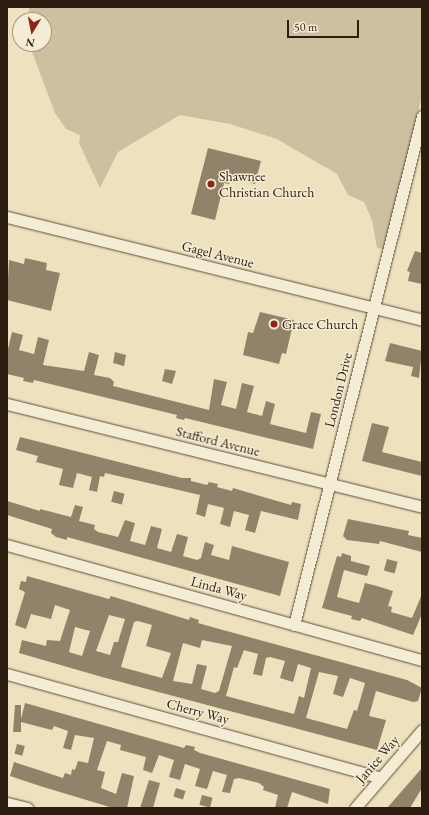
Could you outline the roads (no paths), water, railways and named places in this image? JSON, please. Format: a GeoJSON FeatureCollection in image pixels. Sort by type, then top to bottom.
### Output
{"type":"FeatureCollection","features":[{"type":"Feature","properties":{"kind":"street","name":"London Drive"},"geometry":{"type":"LineString","coordinates":[[294,625],[374,308],[418,153],[422,116]]}},
{"type":"Feature","properties":{"kind":"street","name":"Gagel Avenue"},"geometry":{"type":"LineString","coordinates":[[7,217],[422,320]]}},
{"type":"Feature","properties":{"kind":"street","name":"Stafford Avenue"},"geometry":{"type":"LineString","coordinates":[[7,404],[422,507]]}},
{"type":"Feature","properties":{"kind":"street","name":"Linda Way"},"geometry":{"type":"LineString","coordinates":[[7,545],[422,660]]}},
{"type":"Feature","properties":{"kind":"street","name":"Cherry Way"},"geometry":{"type":"LineString","coordinates":[[7,674],[381,778]]}},
{"type":"Feature","properties":{"kind":"street","name":"Janice Way"},"geometry":{"type":"LineString","coordinates":[[356,808],[422,730]]}},
{"type":"Feature","properties":{"kind":"street"},"geometry":{"type":"LineString","coordinates":[[7,803],[27,808]]}},
{"type":"Feature","properties":{"kind":"place","name":"Shawnee Christian Church"},"geometry":{"type":"Point","coordinates":[211,184]}},
{"type":"Feature","properties":{"kind":"place","name":"Grace Church"},"geometry":{"type":"Point","coordinates":[274,324]}}]}
